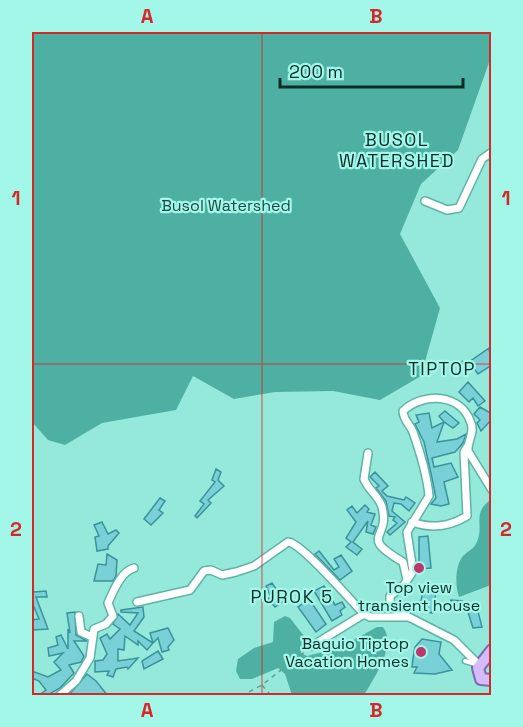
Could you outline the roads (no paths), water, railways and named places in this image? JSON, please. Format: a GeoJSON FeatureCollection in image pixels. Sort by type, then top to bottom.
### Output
{"type":"FeatureCollection","features":[{"type":"Feature","properties":{"kind":"main road"},"geometry":{"type":"LineString","coordinates":[[492,650],[479,665],[481,679],[492,680]]}},
{"type":"Feature","properties":{"kind":"street"},"geometry":{"type":"LineString","coordinates":[[425,201],[447,210],[459,208],[482,159],[492,152]]}},
{"type":"Feature","properties":{"kind":"street"},"geometry":{"type":"LineString","coordinates":[[412,522],[439,527],[467,516],[464,452],[472,436],[472,424],[456,403],[424,399],[403,411],[403,417],[413,433],[422,458],[429,496],[412,522],[407,538],[413,563],[407,580],[390,596],[390,604],[393,609],[461,645],[479,665]]}},
{"type":"Feature","properties":{"kind":"street"},"geometry":{"type":"LineString","coordinates":[[467,447],[492,490]]}},
{"type":"Feature","properties":{"kind":"street"},"geometry":{"type":"LineString","coordinates":[[368,453],[364,479],[383,510],[378,543],[383,551],[403,562],[407,580]]}},
{"type":"Feature","properties":{"kind":"street"},"geometry":{"type":"LineString","coordinates":[[137,602],[190,591],[204,571],[226,575],[249,568],[288,542],[292,542],[364,614],[370,617],[409,617]]}},
{"type":"Feature","properties":{"kind":"street"},"geometry":{"type":"LineString","coordinates":[[59,696],[82,674],[92,652],[94,629],[106,624],[113,616],[108,603],[112,593],[126,571],[134,568]]}},
{"type":"Feature","properties":{"kind":"street"},"geometry":{"type":"LineString","coordinates":[[312,646],[364,614]]}},
{"type":"Feature","properties":{"kind":"street"},"geometry":{"type":"LineString","coordinates":[[79,616],[81,632],[92,637]]}},
{"type":"Feature","properties":{"kind":"lane"},"geometry":{"type":"LineString","coordinates":[[465,661],[479,665]]}},
{"type":"Feature","properties":{"kind":"place","name":"Top view transient house"},"geometry":{"type":"Point","coordinates":[419,568]}},
{"type":"Feature","properties":{"kind":"place","name":"Baguio Tiptop Vacation Homes"},"geometry":{"type":"Point","coordinates":[421,652]}},
{"type":"Feature","properties":{"kind":"district","name":"BUSOL WATERSHED"},"geometry":{"type":"Point","coordinates":[397,149]}},
{"type":"Feature","properties":{"kind":"district","name":"TIPTOP"},"geometry":{"type":"Point","coordinates":[442,368]}},
{"type":"Feature","properties":{"kind":"district","name":"PUROK 5"},"geometry":{"type":"Point","coordinates":[292,596]}},
{"type":"Feature","properties":{"kind":"park label","name":"Busol Watershed"},"geometry":{"type":"Point","coordinates":[226,205]}}]}
